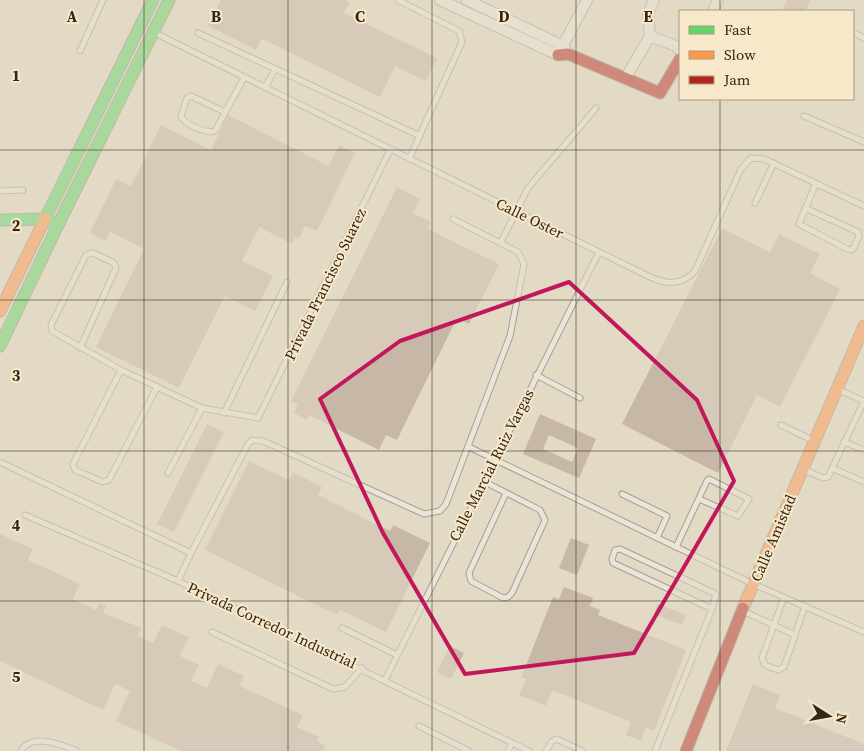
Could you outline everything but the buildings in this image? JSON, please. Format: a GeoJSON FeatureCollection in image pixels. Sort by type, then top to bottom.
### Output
{"type":"FeatureCollection","features":[{"type":"Feature","properties":{"kind":"main road"},"geometry":{"type":"LineString","coordinates":[[0,311],[153,0]]}},
{"type":"Feature","properties":{"kind":"main road"},"geometry":{"type":"LineString","coordinates":[[0,346],[169,0]]}},
{"type":"Feature","properties":{"kind":"main road"},"geometry":{"type":"LineString","coordinates":[[563,52],[658,93],[662,92],[679,61]]}},
{"type":"Feature","properties":{"kind":"main road"},"geometry":{"type":"LineString","coordinates":[[0,220],[45,219],[58,225]]}},
{"type":"Feature","properties":{"kind":"main road","name":"Calle Amistad"},"geometry":{"type":"LineString","coordinates":[[686,751],[753,584],[864,326]]}},
{"type":"Feature","properties":{"kind":"street"},"geometry":{"type":"LineString","coordinates":[[440,0],[461,4],[563,52]]}},
{"type":"Feature","properties":{"kind":"street"},"geometry":{"type":"LineString","coordinates":[[468,0],[563,52]]}},
{"type":"Feature","properties":{"kind":"street"},"geometry":{"type":"LineString","coordinates":[[563,52],[587,0]]}},
{"type":"Feature","properties":{"kind":"street"},"geometry":{"type":"LineString","coordinates":[[625,79],[650,36],[648,14],[654,0]]}},
{"type":"Feature","properties":{"kind":"street"},"geometry":{"type":"LineString","coordinates":[[650,36],[676,46],[679,49]]}},
{"type":"Feature","properties":{"kind":"lane"},"geometry":{"type":"LineString","coordinates":[[80,51],[103,0]]}},
{"type":"Feature","properties":{"kind":"lane"},"geometry":{"type":"LineString","coordinates":[[398,0],[459,31],[462,36],[462,42],[409,159]]}},
{"type":"Feature","properties":{"kind":"lane","name":"Calle Oster"},"geometry":{"type":"LineString","coordinates":[[141,25],[244,78],[656,280],[674,283],[682,282],[690,277],[700,264],[745,163],[751,158],[774,163],[864,206]]}},
{"type":"Feature","properties":{"kind":"lane"},"geometry":{"type":"LineString","coordinates":[[198,33],[420,136]]}},
{"type":"Feature","properties":{"kind":"lane"},"geometry":{"type":"LineString","coordinates":[[265,88],[275,68]]}},
{"type":"Feature","properties":{"kind":"lane"},"geometry":{"type":"LineString","coordinates":[[225,112],[192,96],[187,98],[181,116],[183,120],[212,132],[225,112],[244,78]]}},
{"type":"Feature","properties":{"kind":"lane"},"geometry":{"type":"LineString","coordinates":[[501,242],[528,188],[596,108]]}},
{"type":"Feature","properties":{"kind":"lane"},"geometry":{"type":"LineString","coordinates":[[804,116],[864,142]]}},
{"type":"Feature","properties":{"kind":"lane","name":"Privada Francisco Suarez"},"geometry":{"type":"LineString","coordinates":[[224,413],[258,418],[390,150]]}},
{"type":"Feature","properties":{"kind":"lane"},"geometry":{"type":"LineString","coordinates":[[755,203],[774,163]]}},
{"type":"Feature","properties":{"kind":"lane"},"geometry":{"type":"LineString","coordinates":[[805,208],[858,232],[859,236],[853,249],[849,250],[800,226],[799,222],[805,208],[816,183]]}},
{"type":"Feature","properties":{"kind":"lane"},"geometry":{"type":"LineString","coordinates":[[0,191],[23,190]]}},
{"type":"Feature","properties":{"kind":"lane"},"geometry":{"type":"LineString","coordinates":[[453,219],[518,252],[524,264],[513,326],[469,447],[753,584],[864,632]]}},
{"type":"Feature","properties":{"kind":"lane","name":"Calle Marcial Ruiz Vargas"},"geometry":{"type":"LineString","coordinates":[[384,680],[482,481],[599,252]]}},
{"type":"Feature","properties":{"kind":"lane"},"geometry":{"type":"LineString","coordinates":[[80,348],[116,268],[114,263],[93,253],[86,255],[50,325],[52,331],[80,348],[121,370],[202,408],[224,413],[287,282]]}},
{"type":"Feature","properties":{"kind":"lane"},"geometry":{"type":"LineString","coordinates":[[121,370],[73,464],[75,470],[103,482],[109,480],[157,387]]}},
{"type":"Feature","properties":{"kind":"lane"},"geometry":{"type":"LineString","coordinates":[[536,375],[580,398]]}},
{"type":"Feature","properties":{"kind":"lane"},"geometry":{"type":"LineString","coordinates":[[802,469],[826,478],[864,401],[837,389]]}},
{"type":"Feature","properties":{"kind":"lane"},"geometry":{"type":"LineString","coordinates":[[168,474],[202,408]]}},
{"type":"Feature","properties":{"kind":"lane"},"geometry":{"type":"LineString","coordinates":[[781,425],[814,441]]}},
{"type":"Feature","properties":{"kind":"lane","name":"Privada Corredor Industrial"},"geometry":{"type":"LineString","coordinates":[[469,447],[446,504],[432,514],[424,514],[263,441],[252,440],[248,444],[178,581],[362,668],[528,751]]}},
{"type":"Feature","properties":{"kind":"lane"},"geometry":{"type":"LineString","coordinates":[[844,442],[864,450]]}},
{"type":"Feature","properties":{"kind":"lane"},"geometry":{"type":"LineString","coordinates":[[0,462],[191,553]]}},
{"type":"Feature","properties":{"kind":"lane"},"geometry":{"type":"LineString","coordinates":[[832,468],[864,482]]}},
{"type":"Feature","properties":{"kind":"lane"},"geometry":{"type":"LineString","coordinates":[[676,547],[707,481],[711,479],[749,498],[738,516],[699,499]]}},
{"type":"Feature","properties":{"kind":"lane"},"geometry":{"type":"LineString","coordinates":[[482,481],[506,493],[540,510],[544,514],[545,520],[512,593],[508,597],[503,598],[471,581],[469,573],[506,493]]}},
{"type":"Feature","properties":{"kind":"lane"},"geometry":{"type":"LineString","coordinates":[[622,494],[667,516],[657,538]]}},
{"type":"Feature","properties":{"kind":"lane"},"geometry":{"type":"LineString","coordinates":[[25,515],[178,581]]}},
{"type":"Feature","properties":{"kind":"lane"},"geometry":{"type":"LineString","coordinates":[[655,751],[712,609],[715,597],[714,592],[620,549],[615,550],[612,558],[613,563],[712,609]]}},
{"type":"Feature","properties":{"kind":"lane"},"geometry":{"type":"LineString","coordinates":[[784,597],[762,658],[765,665],[778,670],[784,667],[805,606]]}},
{"type":"Feature","properties":{"kind":"lane"},"geometry":{"type":"LineString","coordinates":[[742,611],[795,635]]}},
{"type":"Feature","properties":{"kind":"lane"},"geometry":{"type":"LineString","coordinates":[[342,628],[397,655]]}},
{"type":"Feature","properties":{"kind":"lane"},"geometry":{"type":"LineString","coordinates":[[212,632],[333,689],[345,686],[362,668]]}},
{"type":"Feature","properties":{"kind":"lane"},"geometry":{"type":"LineString","coordinates":[[419,726],[469,751]]}},
{"type":"Feature","properties":{"kind":"lane"},"geometry":{"type":"LineString","coordinates":[[546,751],[552,741],[557,739],[582,751]]}},
{"type":"Feature","properties":{"kind":"lane"},"geometry":{"type":"LineString","coordinates":[[21,751],[27,744],[34,742],[52,743],[77,751]]}},
{"type":"Feature","properties":{"kind":"lane"},"geometry":{"type":"LineString","coordinates":[[508,751],[512,743]]}},
{"type":"Feature","properties":{"kind":"highlighted area"},"geometry":{"type":"Polygon","coordinates":[[[569,282],[697,400],[734,481],[634,653],[465,674],[383,533],[320,399],[400,341],[569,282]]]}},
{"type":"Feature","properties":{"kind":"traffic: fast"},"geometry":{"type":"LineString","coordinates":[[45,219],[153,0]]}},
{"type":"Feature","properties":{"kind":"traffic: fast"},"geometry":{"type":"LineString","coordinates":[[58,225],[169,0]]}},
{"type":"Feature","properties":{"kind":"traffic: fast"},"geometry":{"type":"LineString","coordinates":[[0,220],[45,219],[58,225],[0,346]]}},
{"type":"Feature","properties":{"kind":"traffic: slow"},"geometry":{"type":"LineString","coordinates":[[0,311],[45,219]]}},
{"type":"Feature","properties":{"kind":"traffic: slow"},"geometry":{"type":"LineString","coordinates":[[743,608],[864,326]]}},
{"type":"Feature","properties":{"kind":"traffic: jam"},"geometry":{"type":"LineString","coordinates":[[558,55],[568,54],[660,93],[679,61]]}},
{"type":"Feature","properties":{"kind":"traffic: jam"},"geometry":{"type":"LineString","coordinates":[[686,751],[743,608]]}}]}
